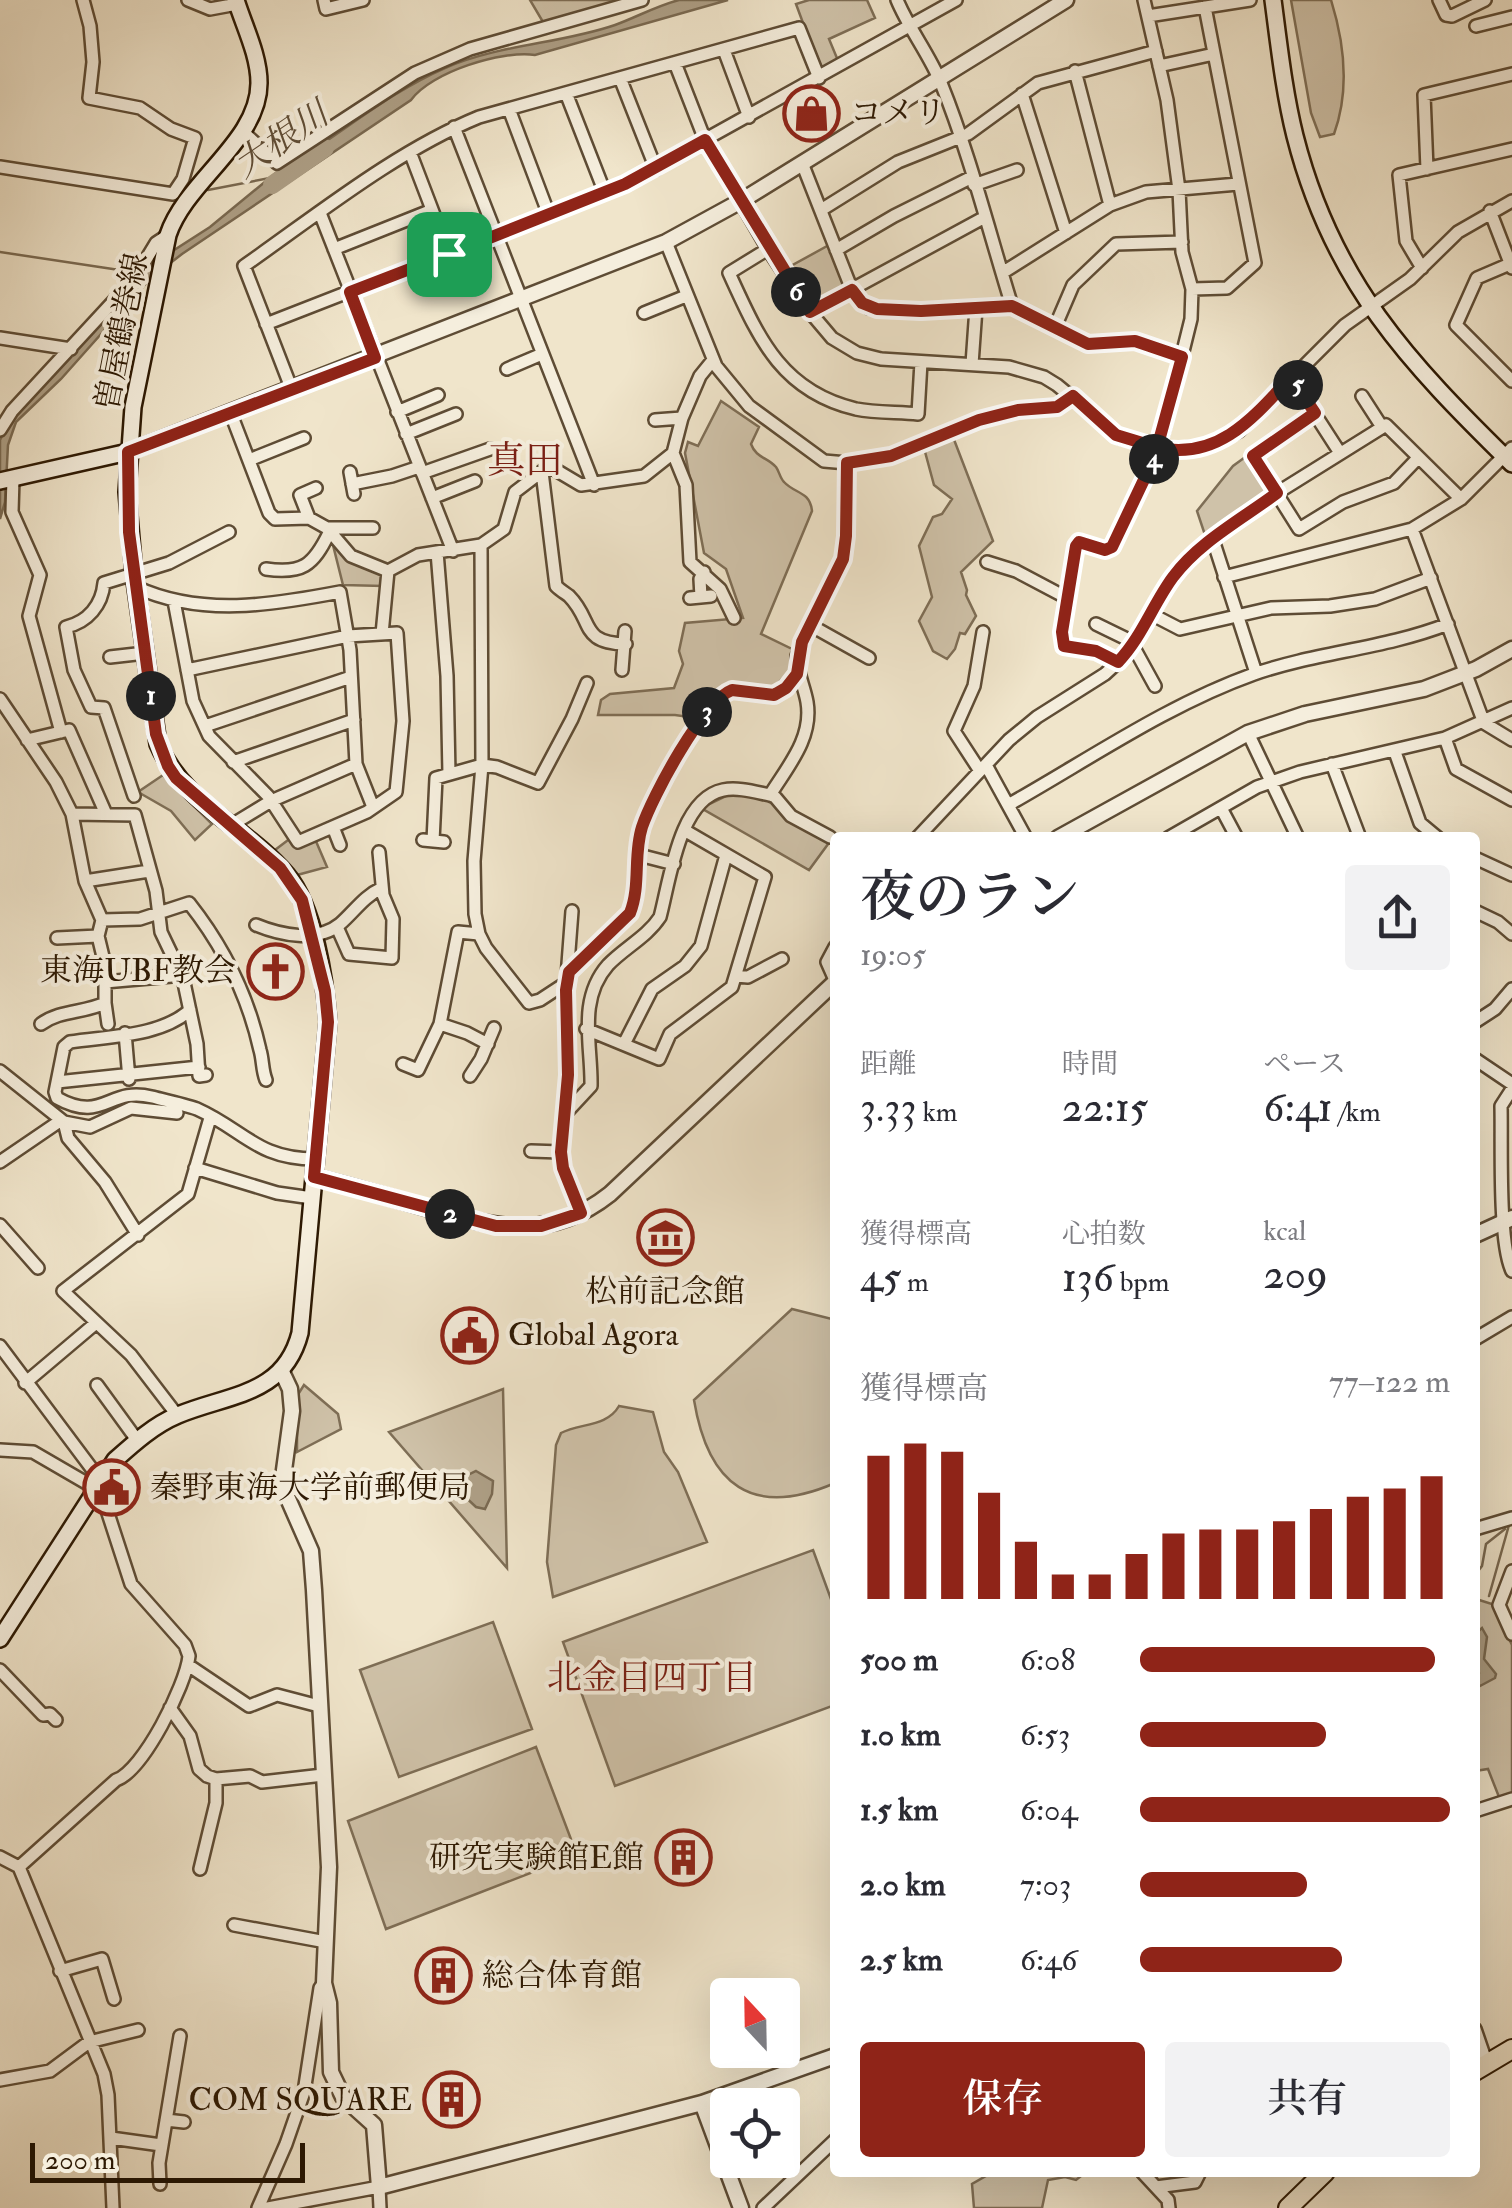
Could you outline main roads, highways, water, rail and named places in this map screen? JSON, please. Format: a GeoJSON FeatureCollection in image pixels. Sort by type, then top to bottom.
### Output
{"type":"FeatureCollection","features":[{"type":"Feature","properties":{"kind":"main road"},"geometry":{"type":"LineString","coordinates":[[1273,0],[1287,96],[1306,176],[1339,256],[1369,306],[1415,366],[1509,456]]}},
{"type":"Feature","properties":{"kind":"main road","name":"曽屋鶴巻線"},"geometry":{"type":"LineString","coordinates":[[0,1639],[98,1483],[138,1440],[177,1416],[267,1383],[282,1372],[300,1334],[328,1022],[325,991],[302,900],[289,877],[184,787],[168,766],[156,734],[129,532],[128,452],[168,237],[180,210],[242,130],[255,106],[259,83],[237,2]]}},
{"type":"Feature","properties":{"kind":"main road"},"geometry":{"type":"LineString","coordinates":[[7,479],[128,452]]}},
{"type":"Feature","properties":{"kind":"main road"},"geometry":{"type":"LineString","coordinates":[[1481,2067],[1512,2049]]}},
{"type":"Feature","properties":{"kind":"main road"},"geometry":{"type":"LineString","coordinates":[[1288,2208],[1320,2177]]}},
{"type":"Feature","properties":{"kind":"waterway","name":"大根川"},"geometry":{"type":"LineString","coordinates":[[272,185],[325,148]]}},
{"type":"Feature","properties":{"kind":"waterway"},"geometry":{"type":"LineString","coordinates":[[208,190],[275,177]]}},
{"type":"Feature","properties":{"kind":"waterway"},"geometry":{"type":"LineString","coordinates":[[0,252],[126,271],[136,268]]}},
{"type":"Feature","properties":{"kind":"waterway"},"geometry":{"type":"LineString","coordinates":[[1489,1596],[1509,1525]]}},
{"type":"Feature","properties":{"kind":"waterway"},"geometry":{"type":"LineString","coordinates":[[1480,1569],[1486,1544],[1505,1529]]}},
{"type":"Feature","properties":{"kind":"place","name":"コメリ"},"geometry":{"type":"Point","coordinates":[811,113]}},
{"type":"Feature","properties":{"kind":"place","name":"東海UBF教会"},"geometry":{"type":"Point","coordinates":[275,971]}},
{"type":"Feature","properties":{"kind":"place","name":"松前記念館"},"geometry":{"type":"Point","coordinates":[665,1238]}},
{"type":"Feature","properties":{"kind":"place","name":"Global Agora"},"geometry":{"type":"Point","coordinates":[469,1335]}},
{"type":"Feature","properties":{"kind":"place","name":"秦野東海大学前郵便局"},"geometry":{"type":"Point","coordinates":[111,1488]}},
{"type":"Feature","properties":{"kind":"place","name":"研究実験館E館"},"geometry":{"type":"Point","coordinates":[683,1858]}},
{"type":"Feature","properties":{"kind":"place","name":"総合体育館"},"geometry":{"type":"Point","coordinates":[443,1976]}},
{"type":"Feature","properties":{"kind":"place","name":"COM SQUARE"},"geometry":{"type":"Point","coordinates":[451,2100]}},
{"type":"Feature","properties":{"kind":"district","name":"真田"},"geometry":{"type":"Point","coordinates":[525,461]}},
{"type":"Feature","properties":{"kind":"district","name":"北金目四丁目"},"geometry":{"type":"Point","coordinates":[652,1678]}}]}
